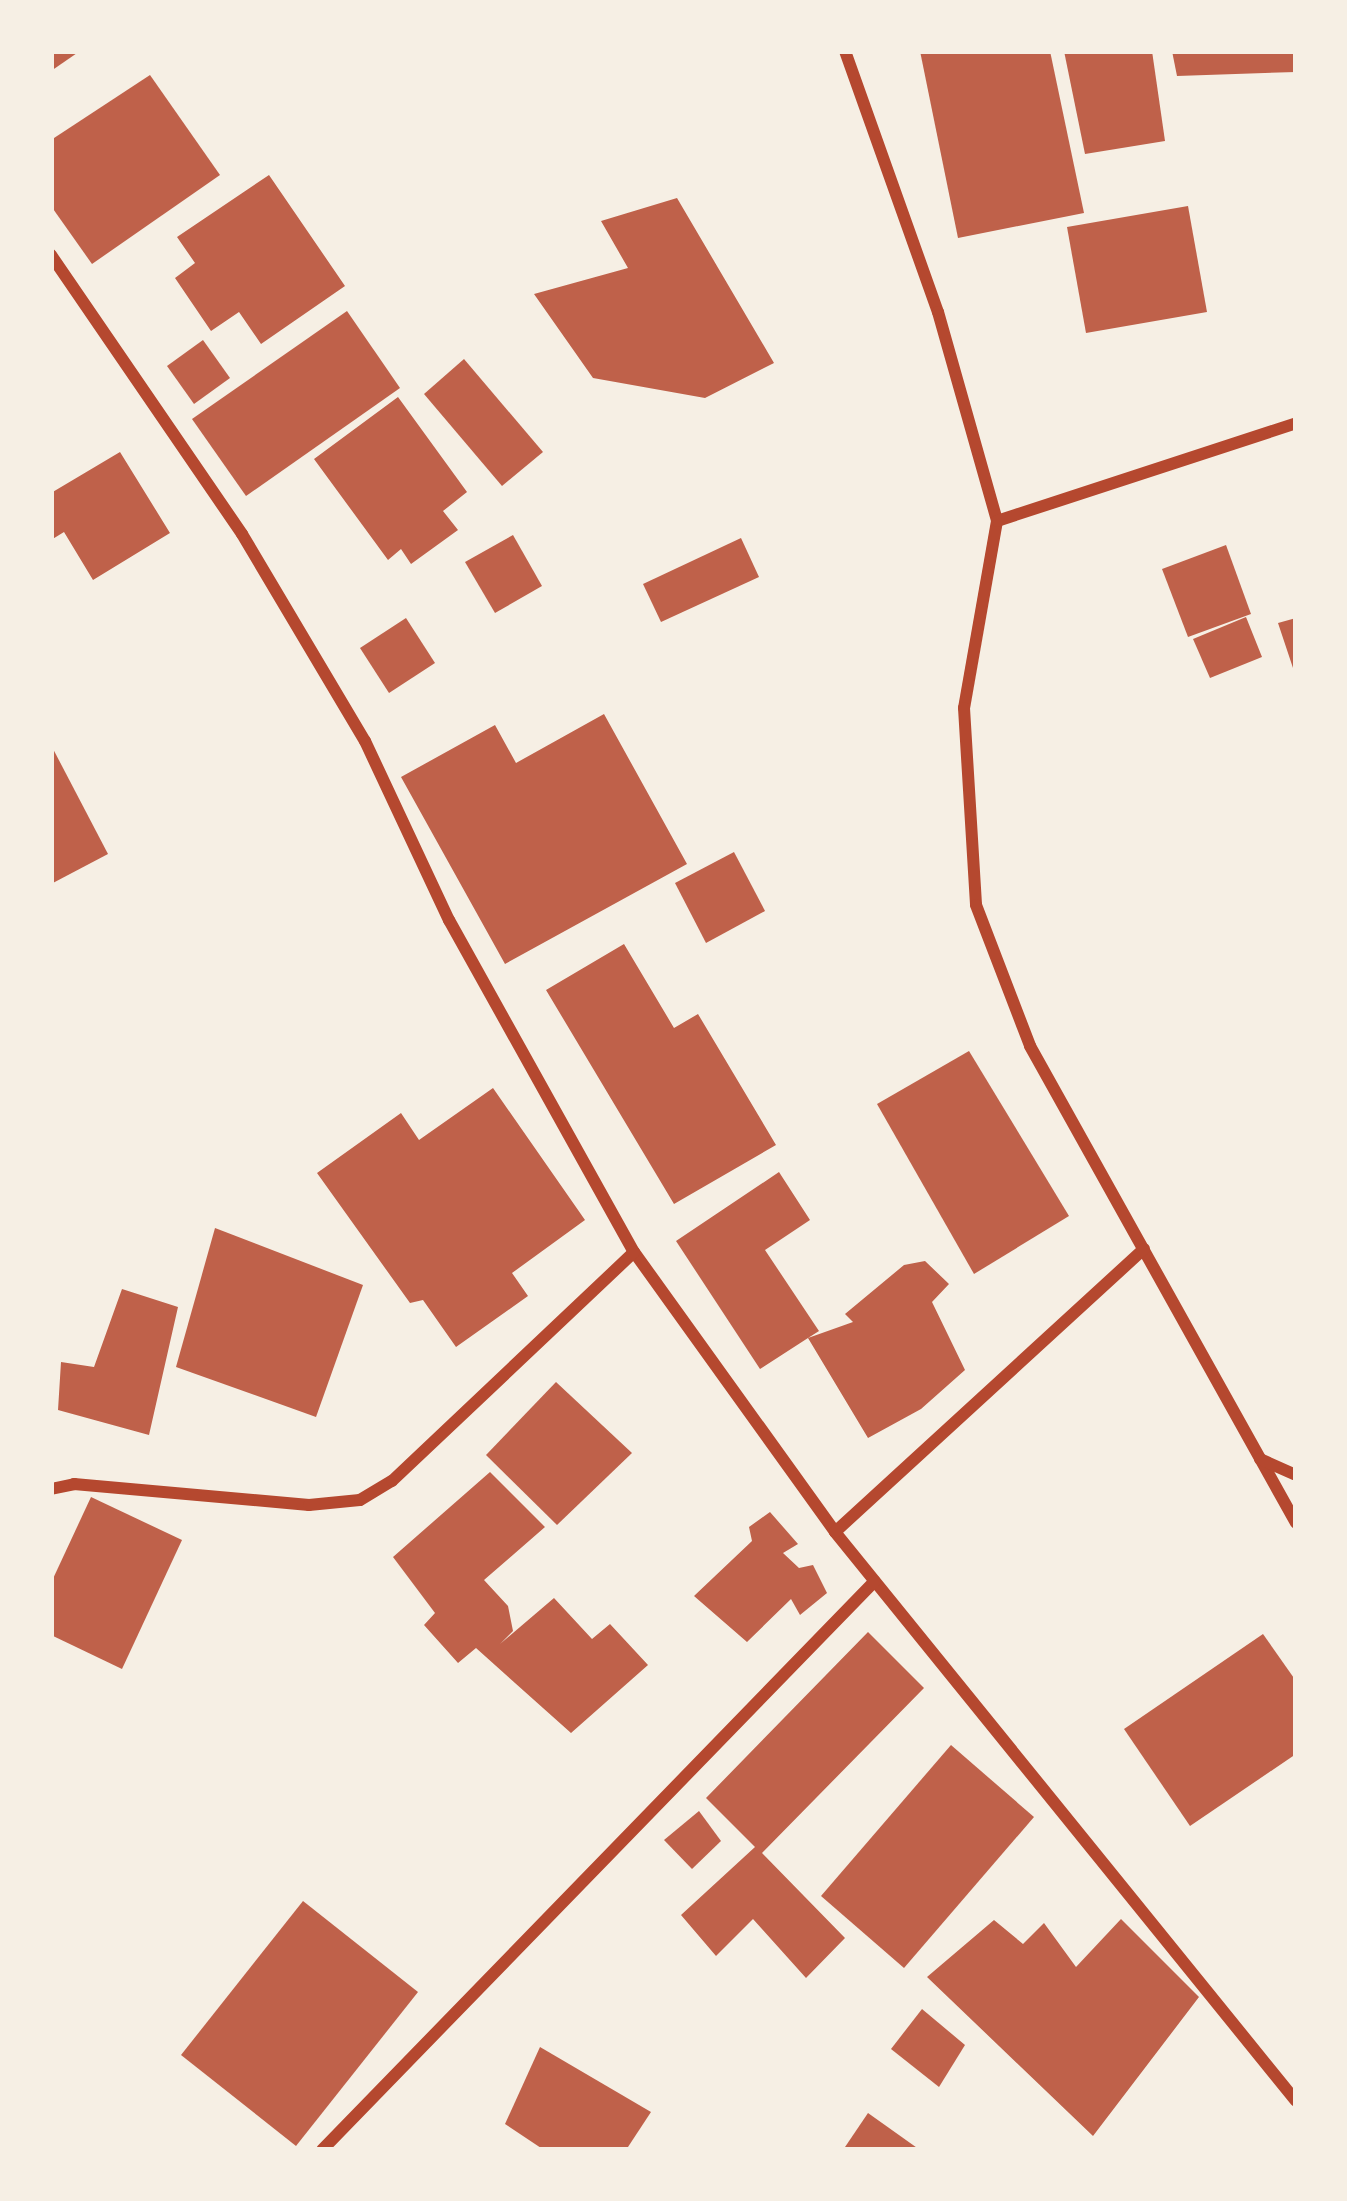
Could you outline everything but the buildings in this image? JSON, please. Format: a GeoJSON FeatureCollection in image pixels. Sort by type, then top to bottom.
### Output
{"type":"FeatureCollection","features":[{"type":"Feature","properties":{"kind":"street"},"geometry":{"type":"LineString","coordinates":[[845,51],[938,312],[997,521],[964,708],[976,904],[1030,1046],[1296,1523]]}},
{"type":"Feature","properties":{"kind":"street"},"geometry":{"type":"LineString","coordinates":[[51,255],[242,534],[365,741],[448,920],[634,1252],[836,1532],[1296,2101]]}},
{"type":"Feature","properties":{"kind":"street"},"geometry":{"type":"LineString","coordinates":[[997,521],[1296,423]]}},
{"type":"Feature","properties":{"kind":"street"},"geometry":{"type":"LineString","coordinates":[[836,1532],[1144,1249]]}},
{"type":"Feature","properties":{"kind":"street"},"geometry":{"type":"LineString","coordinates":[[51,1489],[74,1484],[309,1504],[360,1500],[392,1481],[634,1252]]}},
{"type":"Feature","properties":{"kind":"street"},"geometry":{"type":"LineString","coordinates":[[1260,1459],[1296,1475]]}},
{"type":"Feature","properties":{"kind":"street"},"geometry":{"type":"LineString","coordinates":[[322,2150],[875,1582]]}}]}
